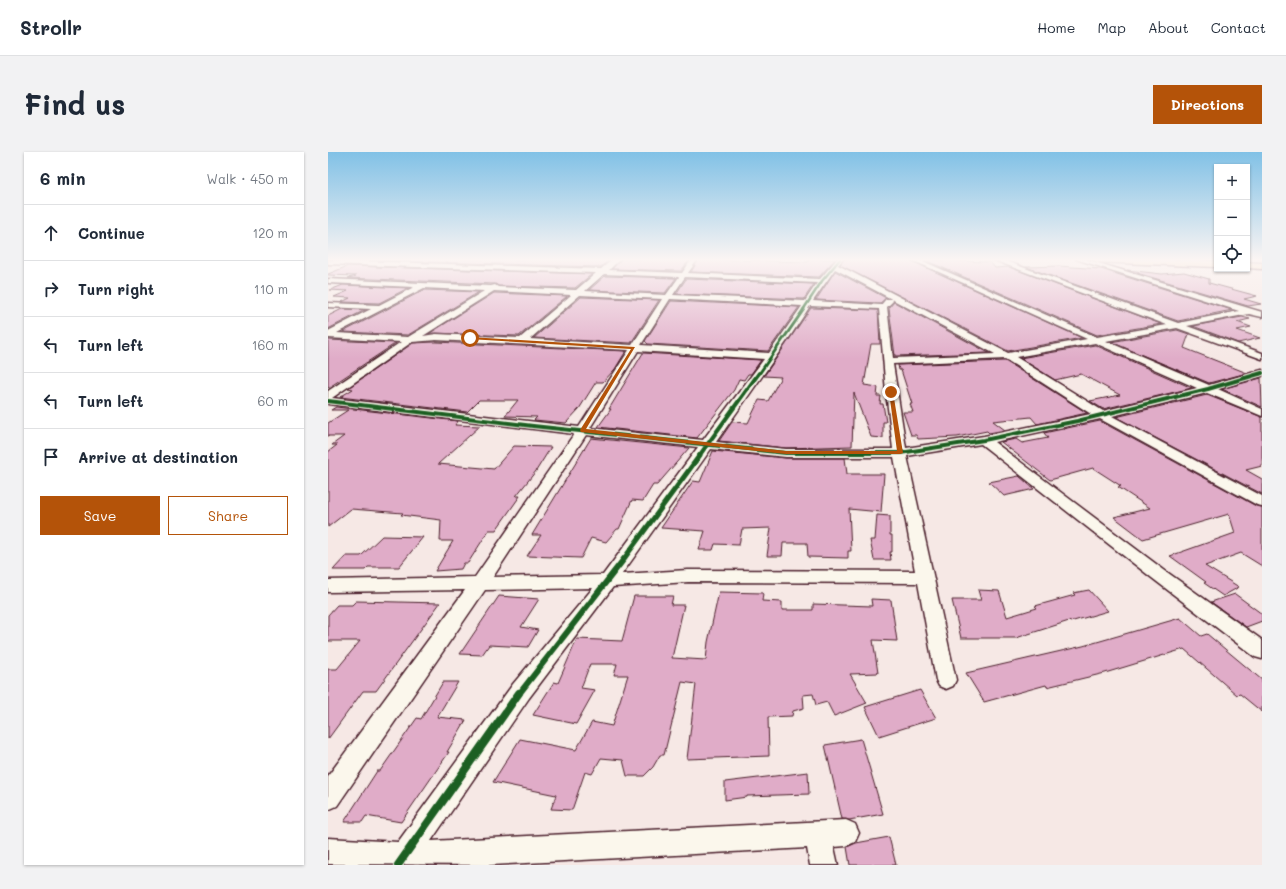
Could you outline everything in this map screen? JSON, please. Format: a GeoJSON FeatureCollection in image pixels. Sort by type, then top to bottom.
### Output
{"type":"FeatureCollection","features":[{"type":"Feature","properties":{"kind":"street"},"geometry":{"type":"LineString","coordinates":[[328,334],[409,292]]}},
{"type":"Feature","properties":{"kind":"street"},"geometry":{"type":"LineString","coordinates":[[328,396],[410,340],[487,292]]}},
{"type":"Feature","properties":{"kind":"street"},"geometry":{"type":"LineString","coordinates":[[522,341],[580,292]]}},
{"type":"Feature","properties":{"kind":"street"},"geometry":{"type":"LineString","coordinates":[[585,292],[807,304],[888,302]]}},
{"type":"Feature","properties":{"kind":"street"},"geometry":{"type":"LineString","coordinates":[[328,797],[480,583],[583,430],[634,348],[671,292]]}},
{"type":"Feature","properties":{"kind":"street"},"geometry":{"type":"LineString","coordinates":[[402,860],[520,691],[608,581],[771,356],[815,292]]}},
{"type":"Feature","properties":{"kind":"street"},"geometry":{"type":"LineString","coordinates":[[876,292],[888,302],[1007,356],[1101,415],[1262,502]]}},
{"type":"Feature","properties":{"kind":"street"},"geometry":{"type":"LineString","coordinates":[[989,292],[1262,413]]}},
{"type":"Feature","properties":{"kind":"street"},"geometry":{"type":"LineString","coordinates":[[1086,292],[1262,356]]}},
{"type":"Feature","properties":{"kind":"street"},"geometry":{"type":"LineString","coordinates":[[1188,292],[1262,315]]}},
{"type":"Feature","properties":{"kind":"street"},"geometry":{"type":"LineString","coordinates":[[888,302],[888,361],[900,453],[946,680]]}},
{"type":"Feature","properties":{"kind":"street"},"geometry":{"type":"LineString","coordinates":[[328,305],[380,307]]}},
{"type":"Feature","properties":{"kind":"street"},"geometry":{"type":"LineString","coordinates":[[888,361],[1007,356],[1096,339],[1180,326],[1250,311]]}},
{"type":"Feature","properties":{"kind":"street"},"geometry":{"type":"LineString","coordinates":[[328,334],[410,340],[436,338],[522,341],[771,356]]}},
{"type":"Feature","properties":{"kind":"street"},"geometry":{"type":"LineString","coordinates":[[328,401],[786,453],[900,453],[984,440],[1101,415],[1208,389],[1262,373]]}},
{"type":"Feature","properties":{"kind":"street"},"geometry":{"type":"LineString","coordinates":[[984,440],[1151,569],[1262,651]]}},
{"type":"Feature","properties":{"kind":"street"},"geometry":{"type":"LineString","coordinates":[[328,586],[608,581],[688,576],[925,577]]}},
{"type":"Feature","properties":{"kind":"street"},"geometry":{"type":"LineString","coordinates":[[328,851],[402,860],[846,833]]}},
{"type":"Feature","properties":{"kind":"street"},"geometry":{"type":"LineString","coordinates":[[818,834],[824,865]]}},
{"type":"Feature","properties":{"kind":"building"},"geometry":{"type":"Polygon","coordinates":[[[345,292],[400,292],[379,303],[342,302],[350,298],[334,297],[345,292]]]}},
{"type":"Feature","properties":{"kind":"building"},"geometry":{"type":"Polygon","coordinates":[[[420,292],[479,292],[408,335],[343,332],[420,292]]]}},
{"type":"Feature","properties":{"kind":"building"},"geometry":{"type":"Polygon","coordinates":[[[677,292],[808,292],[804,299],[676,294],[677,292]]]}},
{"type":"Feature","properties":{"kind":"building"},"geometry":{"type":"Polygon","coordinates":[[[821,292],[875,292],[886,298],[880,303],[816,300],[821,292]]]}},
{"type":"Feature","properties":{"kind":"building"},"geometry":{"type":"Polygon","coordinates":[[[893,292],[981,292],[1082,338],[1008,351],[893,292]]]}},
{"type":"Feature","properties":{"kind":"building"},"geometry":{"type":"Polygon","coordinates":[[[999,292],[1076,292],[1161,324],[1097,335],[999,292]]]}},
{"type":"Feature","properties":{"kind":"building"},"geometry":{"type":"Polygon","coordinates":[[[1097,292],[1175,292],[1232,310],[1178,321],[1097,292]]]}},
{"type":"Feature","properties":{"kind":"building"},"geometry":{"type":"Polygon","coordinates":[[[1202,292],[1243,292],[1257,296],[1244,299],[1261,304],[1248,306],[1202,292]]]}},
{"type":"Feature","properties":{"kind":"building"},"geometry":{"type":"Polygon","coordinates":[[[494,293],[567,296],[519,336],[430,333],[494,293]]]}},
{"type":"Feature","properties":{"kind":"building"},"geometry":{"type":"Polygon","coordinates":[[[581,297],[659,300],[631,343],[534,338],[581,297]]]}},
{"type":"Feature","properties":{"kind":"building"},"geometry":{"type":"Polygon","coordinates":[[[671,301],[799,307],[768,351],[648,344],[645,341],[671,301]]]}},
{"type":"Feature","properties":{"kind":"building"},"geometry":{"type":"Polygon","coordinates":[[[894,302],[989,353],[895,356],[889,308],[894,302]]]}},
{"type":"Feature","properties":{"kind":"building"},"geometry":{"type":"Polygon","coordinates":[[[811,308],[878,310],[880,344],[871,344],[864,385],[878,387],[877,396],[881,396],[880,404],[883,404],[886,422],[883,422],[883,438],[871,437],[854,393],[852,446],[786,448],[719,441],[732,422],[748,423],[759,400],[768,401],[781,377],[764,376],[811,308]]]}},
{"type":"Feature","properties":{"kind":"building"},"geometry":{"type":"Polygon","coordinates":[[[342,309],[365,310],[328,329],[328,316],[342,309]]]}},
{"type":"Feature","properties":{"kind":"building"},"geometry":{"type":"Polygon","coordinates":[[[1242,317],[1250,319],[1237,322],[1251,327],[1237,330],[1260,338],[1238,343],[1193,326],[1242,317]]]}},
{"type":"Feature","properties":{"kind":"building"},"geometry":{"type":"Polygon","coordinates":[[[1177,330],[1189,334],[1184,348],[1247,373],[1209,383],[1111,342],[1177,330]]]}},
{"type":"Feature","properties":{"kind":"building"},"geometry":{"type":"Polygon","coordinates":[[[328,340],[396,343],[328,388],[328,340]]]}},
{"type":"Feature","properties":{"kind":"building"},"geometry":{"type":"Polygon","coordinates":[[[436,342],[626,351],[615,369],[603,382],[596,382],[579,409],[566,423],[534,420],[537,417],[505,416],[518,400],[479,400],[467,412],[340,397],[353,389],[348,388],[413,343],[436,342]]]}},
{"type":"Feature","properties":{"kind":"building"},"geometry":{"type":"Polygon","coordinates":[[[1095,345],[1192,388],[1103,409],[1090,401],[1120,395],[1081,374],[1055,380],[1020,358],[1095,345]]]}},
{"type":"Feature","properties":{"kind":"building"},"geometry":{"type":"Polygon","coordinates":[[[643,353],[761,360],[751,374],[748,374],[744,380],[739,379],[734,390],[697,438],[598,427],[611,409],[609,409],[643,353]]]}},
{"type":"Feature","properties":{"kind":"building"},"geometry":{"type":"Polygon","coordinates":[[[1005,361],[1087,413],[1037,424],[1031,417],[993,421],[1005,430],[989,433],[987,431],[957,437],[918,439],[916,435],[911,435],[903,412],[913,412],[910,404],[912,404],[898,365],[1005,361]]]}},
{"type":"Feature","properties":{"kind":"building"},"geometry":{"type":"Polygon","coordinates":[[[1261,378],[1262,407],[1222,389],[1261,378]]]}},
{"type":"Feature","properties":{"kind":"building"},"geometry":{"type":"Polygon","coordinates":[[[1207,395],[1262,417],[1262,466],[1246,470],[1262,479],[1262,494],[1116,417],[1207,395]]]}},
{"type":"Feature","properties":{"kind":"building"},"geometry":{"type":"Polygon","coordinates":[[[336,407],[458,421],[455,425],[480,426],[438,464],[494,469],[514,446],[551,447],[536,471],[516,496],[520,496],[496,530],[489,530],[468,563],[464,563],[461,569],[435,571],[453,541],[440,541],[441,520],[401,515],[403,513],[351,509],[328,527],[328,452],[337,445],[332,445],[344,436],[328,436],[328,423],[348,410],[331,410],[336,407]]]}},
{"type":"Feature","properties":{"kind":"building"},"geometry":{"type":"Polygon","coordinates":[[[1100,421],[1256,506],[1262,507],[1262,566],[1241,553],[1205,566],[1239,587],[1223,596],[1170,556],[1235,533],[1229,514],[1143,539],[1114,517],[1150,508],[1118,487],[1121,486],[1093,468],[1050,480],[1001,442],[1016,439],[1022,443],[1048,438],[1044,433],[1100,421]]]}},
{"type":"Feature","properties":{"kind":"building"},"geometry":{"type":"Polygon","coordinates":[[[591,438],[689,448],[657,485],[653,485],[643,501],[632,500],[619,529],[617,529],[606,542],[591,538],[581,558],[527,556],[541,535],[532,535],[591,438]]]}},
{"type":"Feature","properties":{"kind":"building"},"geometry":{"type":"Polygon","coordinates":[[[713,451],[786,458],[845,458],[847,474],[884,474],[881,512],[849,509],[851,551],[848,551],[848,558],[808,557],[807,543],[783,543],[782,556],[767,556],[771,528],[742,529],[739,545],[715,544],[713,550],[699,550],[705,531],[661,528],[693,481],[700,482],[713,451]]]}},
{"type":"Feature","properties":{"kind":"building"},"geometry":{"type":"Polygon","coordinates":[[[1019,476],[1034,489],[1004,496],[989,482],[1019,476]]]}},
{"type":"Feature","properties":{"kind":"building"},"geometry":{"type":"Polygon","coordinates":[[[877,515],[890,516],[890,535],[892,535],[892,552],[890,552],[891,560],[874,560],[870,540],[875,540],[877,515]]]}},
{"type":"Feature","properties":{"kind":"building"},"geometry":{"type":"Polygon","coordinates":[[[382,536],[423,537],[399,567],[368,567],[365,570],[333,570],[346,556],[361,556],[382,536]]]}},
{"type":"Feature","properties":{"kind":"building"},"geometry":{"type":"Polygon","coordinates":[[[978,590],[999,591],[1007,617],[1037,608],[1035,606],[1075,595],[1073,593],[1089,590],[1108,611],[1070,622],[1069,621],[1016,638],[961,638],[952,600],[981,600],[978,590]]]}},
{"type":"Feature","properties":{"kind":"building"},"geometry":{"type":"Polygon","coordinates":[[[719,592],[763,593],[762,601],[782,602],[782,610],[813,610],[813,604],[872,606],[871,599],[891,600],[897,641],[873,640],[878,673],[850,674],[867,703],[834,716],[827,702],[816,705],[813,694],[803,695],[804,708],[793,711],[792,716],[768,717],[769,756],[687,759],[696,684],[682,682],[664,755],[660,755],[653,767],[644,776],[627,776],[623,760],[601,758],[592,774],[585,772],[572,810],[551,809],[556,795],[493,782],[520,739],[576,750],[592,722],[612,726],[628,675],[614,675],[617,664],[590,664],[581,688],[595,690],[576,724],[533,715],[554,682],[558,683],[577,639],[622,641],[634,596],[673,596],[671,605],[684,605],[672,658],[706,660],[708,642],[719,592]]]}},
{"type":"Feature","properties":{"kind":"building"},"geometry":{"type":"Polygon","coordinates":[[[1235,594],[1262,614],[1262,621],[1246,627],[1211,602],[1235,594]]]}},
{"type":"Feature","properties":{"kind":"building"},"geometry":{"type":"Polygon","coordinates":[[[499,596],[539,599],[521,627],[538,630],[528,647],[489,645],[482,655],[460,654],[499,596]]]}},
{"type":"Feature","properties":{"kind":"building"},"geometry":{"type":"Polygon","coordinates":[[[356,601],[440,603],[376,691],[363,691],[328,739],[328,669],[337,669],[360,641],[328,641],[328,615],[337,605],[352,605],[356,601]]]}},
{"type":"Feature","properties":{"kind":"building"},"geometry":{"type":"Polygon","coordinates":[[[1180,618],[1201,636],[1207,634],[1262,680],[1262,712],[1240,694],[1237,695],[1184,649],[1105,673],[1047,687],[1046,685],[984,702],[966,673],[1083,646],[1180,618]]]}},
{"type":"Feature","properties":{"kind":"building"},"geometry":{"type":"Polygon","coordinates":[[[443,682],[458,682],[437,717],[466,720],[447,752],[449,752],[401,822],[366,816],[362,822],[344,822],[377,771],[380,771],[417,718],[421,719],[443,682]]]}},
{"type":"Feature","properties":{"kind":"building"},"geometry":{"type":"Polygon","coordinates":[[[920,690],[936,718],[879,736],[865,707],[920,690]]]}},
{"type":"Feature","properties":{"kind":"building"},"geometry":{"type":"Polygon","coordinates":[[[861,739],[883,814],[849,820],[842,819],[825,745],[861,739]]]}},
{"type":"Feature","properties":{"kind":"building"},"geometry":{"type":"Polygon","coordinates":[[[808,772],[809,794],[747,796],[725,800],[725,782],[808,772]]]}},
{"type":"Feature","properties":{"kind":"building"},"geometry":{"type":"Polygon","coordinates":[[[889,837],[896,865],[850,865],[847,847],[856,843],[889,837]]]}},
{"type":"Feature","properties":{"kind":"cycle path"},"geometry":{"type":"LineString","coordinates":[[398,865],[521,691],[608,581],[788,333],[815,292]]}},
{"type":"Feature","properties":{"kind":"cycle path"},"geometry":{"type":"LineString","coordinates":[[328,401],[533,426],[786,453],[900,453],[984,440],[1077,421],[1208,389],[1262,373]]}},
{"type":"Feature","properties":{"kind":"route"},"geometry":{"type":"LineString","coordinates":[[470,338],[634,348],[583,430],[786,453],[900,453],[891,392]]}}]}
